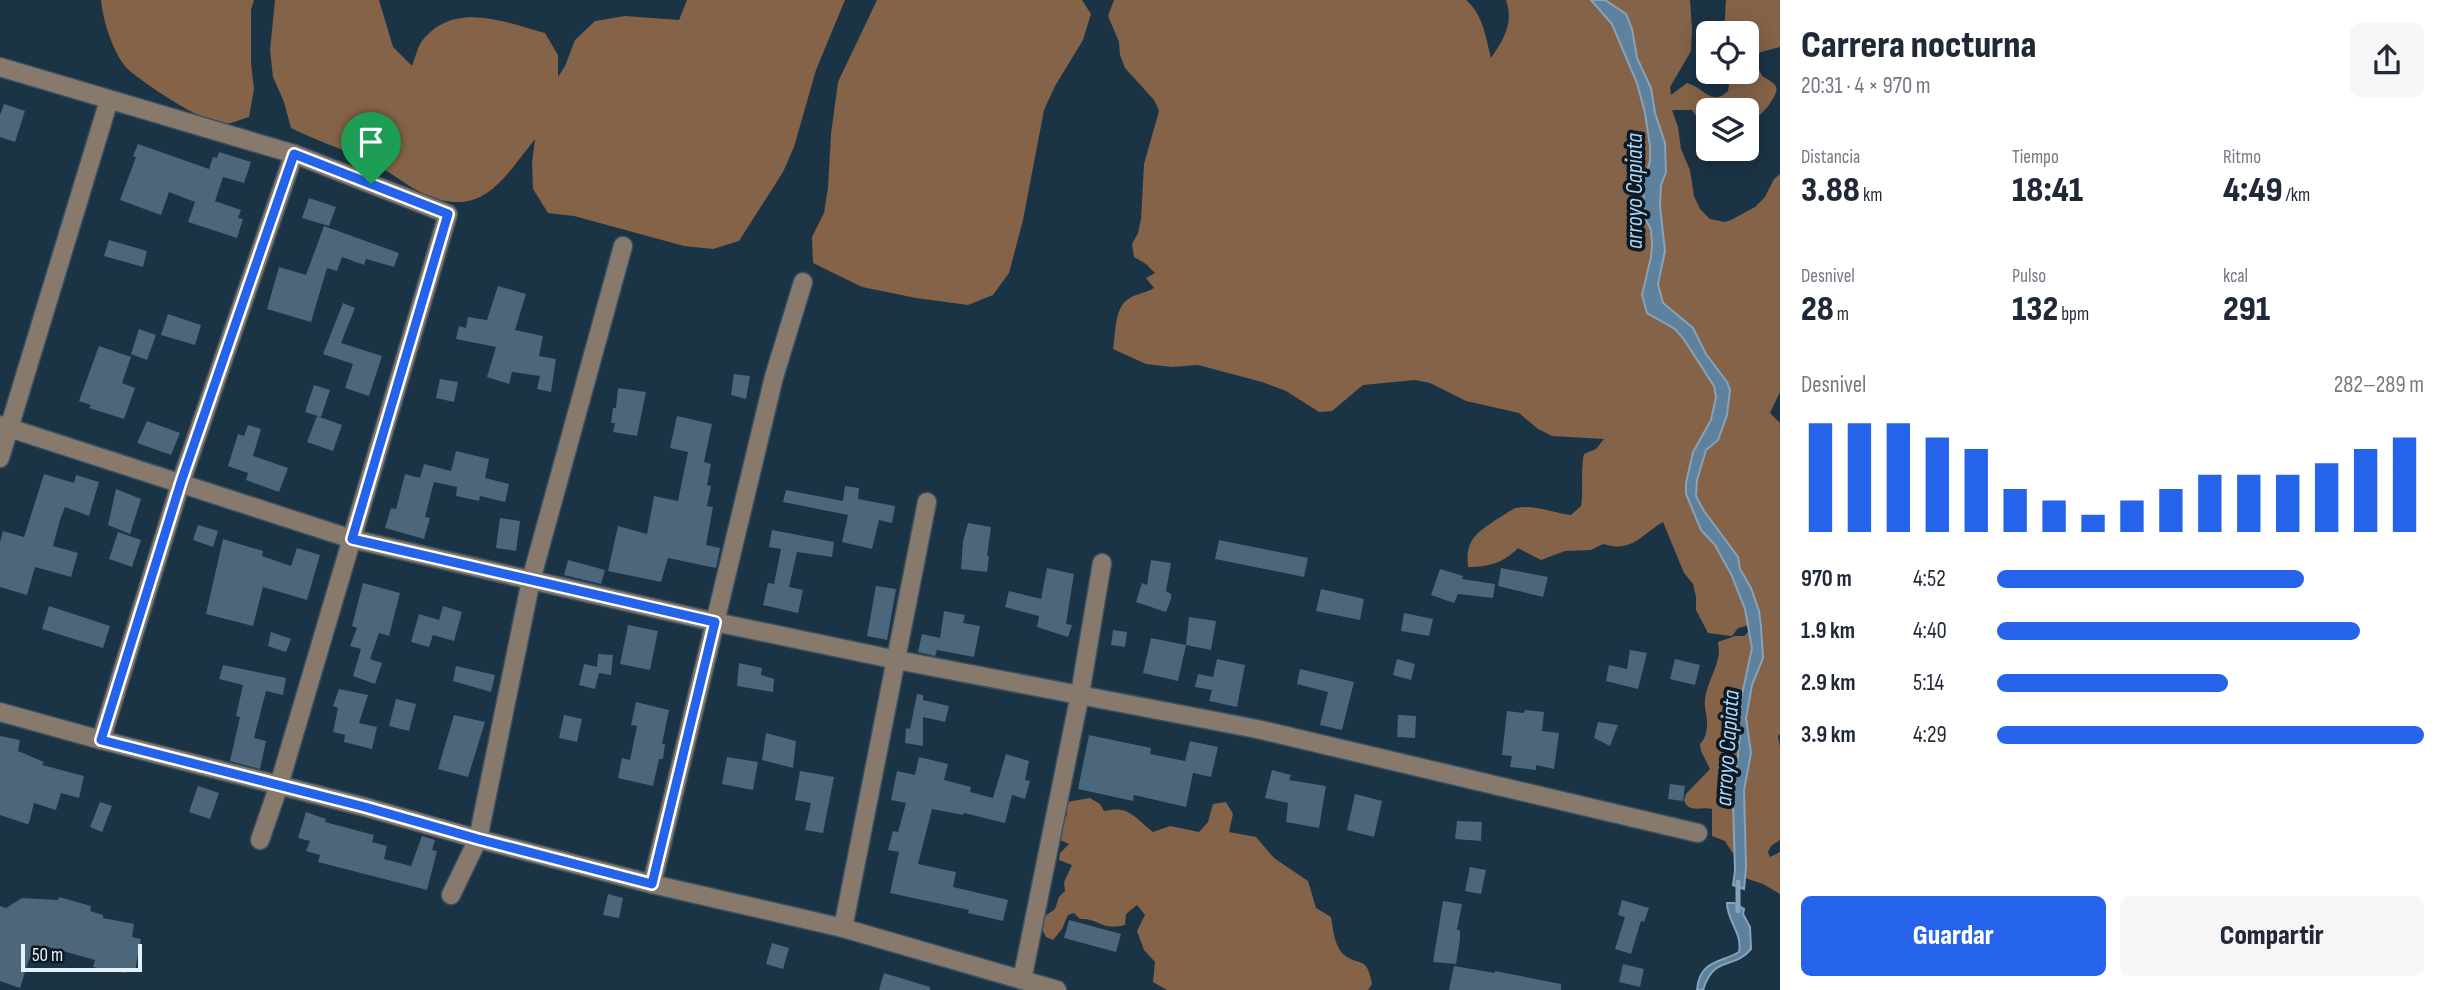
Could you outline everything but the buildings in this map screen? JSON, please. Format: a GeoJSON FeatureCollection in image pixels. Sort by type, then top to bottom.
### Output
{"type":"FeatureCollection","features":[{"type":"Feature","properties":{"kind":"street"},"geometry":{"type":"LineString","coordinates":[[0,67],[294,154],[448,214],[279,785],[260,840]]}},
{"type":"Feature","properties":{"kind":"street"},"geometry":{"type":"LineString","coordinates":[[0,458],[5,426],[109,100]]}},
{"type":"Feature","properties":{"kind":"street"},"geometry":{"type":"LineString","coordinates":[[101,740],[181,482],[294,154]]}},
{"type":"Feature","properties":{"kind":"street"},"geometry":{"type":"LineString","coordinates":[[451,895],[478,839],[531,580],[622,246]]}},
{"type":"Feature","properties":{"kind":"street"},"geometry":{"type":"LineString","coordinates":[[652,884],[774,377],[803,282]]}},
{"type":"Feature","properties":{"kind":"street"},"geometry":{"type":"LineString","coordinates":[[5,426],[352,539],[715,622],[1257,729],[1698,833]]}},
{"type":"Feature","properties":{"kind":"street"},"geometry":{"type":"LineString","coordinates":[[844,928],[927,502]]}},
{"type":"Feature","properties":{"kind":"street"},"geometry":{"type":"LineString","coordinates":[[1022,980],[1080,694],[1102,563]]}},
{"type":"Feature","properties":{"kind":"street"},"geometry":{"type":"LineString","coordinates":[[0,712],[652,884],[844,928],[1057,990]]}},
{"type":"Feature","properties":{"kind":"shaded area"},"geometry":{"type":"Polygon","coordinates":[[[101,0],[254,0],[251,10],[251,63],[254,89],[249,117],[225,124],[213,122],[171,100],[143,81],[120,59],[106,25],[101,0]]]}},
{"type":"Feature","properties":{"kind":"shaded area"},"geometry":{"type":"Polygon","coordinates":[[[275,0],[379,0],[393,47],[412,66],[422,41],[435,28],[449,21],[480,18],[513,24],[545,33],[558,55],[558,77],[575,40],[595,21],[625,16],[679,20],[687,0],[845,0],[816,70],[794,147],[783,172],[739,241],[713,249],[684,246],[574,216],[548,213],[533,189],[535,139],[489,192],[476,199],[460,202],[422,193],[376,165],[291,128],[273,77],[270,50],[275,0]]]}},
{"type":"Feature","properties":{"kind":"shaded area"},"geometry":{"type":"Polygon","coordinates":[[[877,0],[1082,0],[1091,14],[1083,40],[1044,110],[1023,220],[1009,273],[993,295],[968,305],[862,287],[813,263],[812,237],[824,213],[838,82],[877,0]]]}},
{"type":"Feature","properties":{"kind":"shaded area"},"geometry":{"type":"Polygon","coordinates":[[[1114,0],[1466,0],[1480,19],[1491,58],[1506,31],[1509,16],[1506,0],[1690,0],[1691,51],[1670,87],[1671,95],[1687,83],[1712,97],[1717,97],[1728,91],[1729,84],[1759,84],[1759,70],[1762,76],[1775,85],[1775,95],[1759,115],[1759,98],[1696,98],[1696,116],[1692,110],[1672,110],[1681,149],[1690,170],[1694,196],[1700,209],[1710,219],[1725,222],[1755,207],[1780,174],[1780,392],[1770,413],[1780,423],[1780,840],[1771,846],[1768,852],[1770,857],[1780,852],[1780,894],[1763,884],[1742,877],[1737,855],[1725,841],[1712,836],[1712,809],[1692,808],[1684,800],[1686,794],[1710,769],[1700,744],[1707,731],[1705,701],[1719,656],[1718,642],[1744,636],[1750,625],[1738,628],[1732,636],[1708,633],[1696,610],[1693,584],[1684,573],[1663,522],[1636,541],[1622,546],[1603,544],[1591,550],[1565,551],[1541,560],[1518,548],[1495,563],[1468,567],[1468,550],[1474,538],[1511,510],[1529,507],[1571,515],[1581,506],[1584,454],[1596,449],[1604,439],[1552,436],[1538,429],[1519,413],[1466,401],[1430,383],[1415,380],[1363,385],[1332,411],[1319,412],[1286,391],[1262,382],[1198,365],[1172,367],[1146,364],[1113,349],[1118,316],[1123,304],[1130,298],[1154,288],[1146,278],[1155,273],[1134,257],[1132,244],[1141,219],[1144,164],[1159,111],[1154,100],[1125,68],[1119,42],[1108,16],[1114,0]]]}},
{"type":"Feature","properties":{"kind":"shaded area"},"geometry":{"type":"Polygon","coordinates":[[[1726,0],[1780,0],[1780,47],[1759,54],[1759,21],[1725,21],[1726,0]]]}},
{"type":"Feature","properties":{"kind":"shaded area"},"geometry":{"type":"Polygon","coordinates":[[[1090,798],[1100,804],[1104,811],[1120,810],[1131,814],[1153,832],[1170,826],[1199,832],[1208,822],[1213,804],[1226,802],[1233,814],[1229,832],[1256,837],[1274,858],[1308,881],[1316,908],[1331,917],[1334,936],[1340,950],[1348,958],[1367,968],[1372,984],[1368,990],[1167,990],[1153,982],[1155,962],[1144,950],[1137,931],[1145,915],[1137,905],[1126,914],[1125,925],[1105,925],[1080,919],[1074,913],[1068,915],[1053,940],[1046,937],[1042,929],[1045,916],[1055,909],[1059,897],[1065,891],[1064,882],[1072,865],[1059,860],[1060,853],[1069,844],[1058,839],[1060,823],[1067,815],[1063,807],[1067,802],[1090,798]]]}},
{"type":"Feature","properties":{"kind":"water"},"geometry":{"type":"Polygon","coordinates":[[[1591,0],[1605,0],[1626,14],[1632,29],[1637,58],[1651,88],[1655,113],[1665,143],[1666,172],[1661,185],[1660,206],[1665,251],[1658,284],[1663,303],[1693,328],[1706,354],[1730,390],[1727,415],[1718,440],[1706,450],[1697,480],[1696,496],[1738,557],[1740,569],[1751,588],[1759,611],[1761,627],[1763,658],[1752,685],[1746,718],[1751,753],[1744,790],[1744,889],[1733,885],[1733,801],[1740,736],[1737,718],[1752,648],[1745,609],[1731,574],[1715,545],[1701,530],[1686,494],[1693,452],[1711,420],[1716,397],[1714,386],[1683,338],[1675,329],[1647,313],[1642,295],[1652,245],[1651,230],[1645,218],[1643,186],[1650,161],[1645,113],[1637,83],[1612,24],[1591,0]]]}},
{"type":"Feature","properties":{"kind":"water"},"geometry":{"type":"Polygon","coordinates":[[[1727,903],[1734,903],[1744,909],[1743,914],[1750,927],[1751,949],[1737,960],[1718,967],[1707,979],[1703,990],[1697,990],[1706,968],[1739,952],[1739,939],[1729,916],[1727,903]]]}},
{"type":"Feature","properties":{"kind":"waterway","name":"arroyo Capiata"},"geometry":{"type":"LineString","coordinates":[[1738,882],[1738,911]]}},
{"type":"Feature","properties":{"kind":"route"},"geometry":{"type":"LineString","coordinates":[[294,154],[371,184],[448,214],[352,539],[715,622],[652,884],[101,740],[181,482],[294,154]]}}]}
